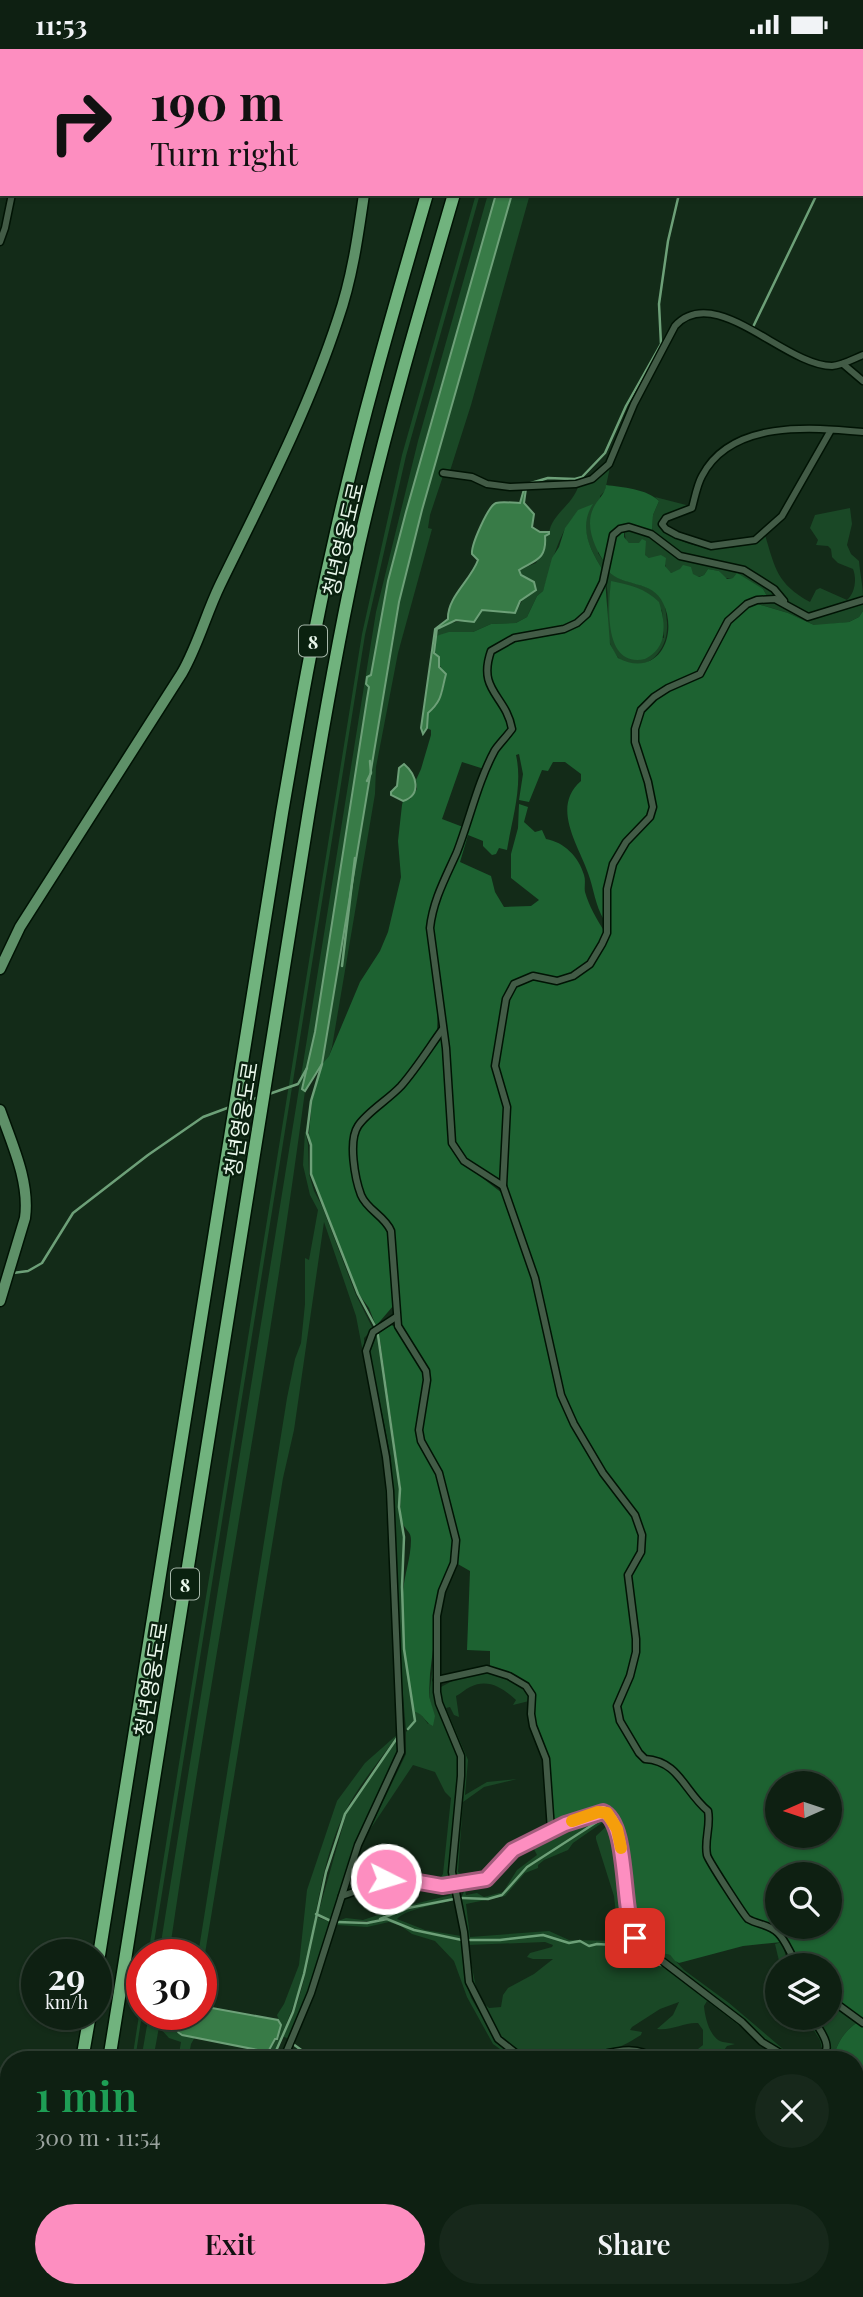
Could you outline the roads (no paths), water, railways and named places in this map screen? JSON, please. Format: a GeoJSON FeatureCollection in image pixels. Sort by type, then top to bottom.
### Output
{"type":"FeatureCollection","features":[{"type":"Feature","properties":{"kind":"highway","name":"청년영웅도로"},"geometry":{"type":"LineString","coordinates":[[102,1939],[285,799],[319,608],[362,424],[426,196]]}},
{"type":"Feature","properties":{"kind":"highway","name":"청년영웅도로"},"geometry":{"type":"LineString","coordinates":[[109,2051],[319,749],[345,613],[390,420],[453,196]]}},
{"type":"Feature","properties":{"kind":"highway"},"geometry":{"type":"LineString","coordinates":[[84,2051],[87,2030]]}},
{"type":"Feature","properties":{"kind":"main road"},"geometry":{"type":"LineString","coordinates":[[0,969],[11,943],[183,673],[197,645],[219,587],[243,542],[338,320],[354,256],[364,196]]}},
{"type":"Feature","properties":{"kind":"main road"},"geometry":{"type":"LineString","coordinates":[[0,1110],[22,1178],[27,1207],[0,1301]]}},
{"type":"Feature","properties":{"kind":"street"},"geometry":{"type":"LineString","coordinates":[[0,242],[12,196]]}},
{"type":"Feature","properties":{"kind":"street"},"geometry":{"type":"LineString","coordinates":[[443,473],[510,487],[576,484],[592,479],[610,464],[634,404],[675,326],[690,314],[712,312],[809,360],[832,366],[863,355]]}},
{"type":"Feature","properties":{"kind":"street"},"geometry":{"type":"LineString","coordinates":[[843,364],[863,381]]}},
{"type":"Feature","properties":{"kind":"street"},"geometry":{"type":"LineString","coordinates":[[831,429],[782,516],[755,540],[711,546],[677,535],[662,524],[666,518],[692,507],[702,476],[722,453],[750,437],[791,430],[831,429],[863,432]]}},
{"type":"Feature","properties":{"kind":"street"},"geometry":{"type":"LineString","coordinates":[[503,1186],[464,1161],[452,1143],[446,1048],[430,928],[431,915],[485,774],[496,748],[512,729],[510,716],[494,694],[486,676],[491,651],[514,638],[564,629],[577,623],[587,614],[603,582],[614,535],[620,529],[629,527],[651,534],[680,556],[744,569],[768,584],[785,603]]}},
{"type":"Feature","properties":{"kind":"street"},"geometry":{"type":"LineString","coordinates":[[788,1953],[776,1931],[743,1914],[730,1890],[709,1862],[706,1849],[710,1826],[708,1811],[671,1767],[654,1759],[645,1759],[639,1753],[618,1714],[617,1706],[630,1676],[636,1653],[628,1575],[641,1552],[642,1535],[635,1515],[603,1473],[574,1424],[561,1395],[535,1278],[503,1186],[507,1107],[495,1066],[506,999],[514,984],[533,976],[564,980],[582,971],[590,964],[607,933],[607,889],[613,864],[626,842],[650,817],[653,807],[635,742],[640,710],[668,688],[700,674],[728,621],[738,611],[757,600],[767,598],[785,603],[808,617],[863,600]]}},
{"type":"Feature","properties":{"kind":"street"},"geometry":{"type":"LineString","coordinates":[[442,1030],[401,1086],[356,1128],[354,1170],[366,1203],[385,1220],[391,1231],[398,1326],[426,1371],[419,1430],[421,1441],[439,1473],[456,1541],[454,1563],[439,1603],[437,1680],[439,1703],[461,1756],[453,1861],[454,1885],[464,1932],[470,1982],[498,2039],[512,2051]]}},
{"type":"Feature","properties":{"kind":"street"},"geometry":{"type":"LineString","coordinates":[[287,2051],[312,1993],[358,1845],[401,1752],[390,1491],[366,1351],[373,1332],[396,1317]]}},
{"type":"Feature","properties":{"kind":"street"},"geometry":{"type":"LineString","coordinates":[[437,1680],[487,1669],[509,1676],[526,1686],[532,1695],[533,1725],[546,1759],[551,1830]]}},
{"type":"Feature","properties":{"kind":"street"},"geometry":{"type":"LineString","coordinates":[[342,1896],[394,1878],[442,1886],[486,1879],[513,1850],[551,1830],[598,1812],[607,1813],[614,1821],[619,1839],[628,1920],[635,1938],[743,2022],[762,2042],[777,2051]]}},
{"type":"Feature","properties":{"kind":"street"},"geometry":{"type":"LineString","coordinates":[[842,2008],[863,2023]]}},
{"type":"Feature","properties":{"kind":"street"},"geometry":{"type":"LineString","coordinates":[[819,2030],[827,2043],[828,2051]]}},
{"type":"Feature","properties":{"kind":"street"},"geometry":{"type":"LineString","coordinates":[[618,2051],[634,2048],[642,2051]]}},
{"type":"Feature","properties":{"kind":"waterway"},"geometry":{"type":"LineString","coordinates":[[524,485],[548,478],[582,477],[605,453],[626,406],[661,344],[659,304],[668,241],[679,196]]}},
{"type":"Feature","properties":{"kind":"waterway"},"geometry":{"type":"LineString","coordinates":[[753,327],[816,196]]}},
{"type":"Feature","properties":{"kind":"waterway"},"geometry":{"type":"LineString","coordinates":[[367,781],[371,773],[370,761]]}},
{"type":"Feature","properties":{"kind":"waterway"},"geometry":{"type":"LineString","coordinates":[[342,966],[355,858]]}},
{"type":"Feature","properties":{"kind":"waterway"},"geometry":{"type":"LineString","coordinates":[[322,1064],[311,1101],[307,1133],[311,1145],[311,1174],[358,1294],[375,1326]]}},
{"type":"Feature","properties":{"kind":"waterway"},"geometry":{"type":"LineString","coordinates":[[269,1094],[298,1084],[307,1068]]}},
{"type":"Feature","properties":{"kind":"waterway"},"geometry":{"type":"LineString","coordinates":[[239,1104],[259,1097]]}},
{"type":"Feature","properties":{"kind":"waterway"},"geometry":{"type":"LineString","coordinates":[[13,1273],[28,1271],[42,1263],[73,1213],[148,1155],[203,1117],[230,1107]]}},
{"type":"Feature","properties":{"kind":"waterway"},"geometry":{"type":"LineString","coordinates":[[378,1335],[400,1489],[399,1507],[404,1537],[404,1649],[415,1721],[408,1729]]}},
{"type":"Feature","properties":{"kind":"waterway"},"geometry":{"type":"LineString","coordinates":[[276,2051],[293,2012],[326,1872],[345,1814],[397,1738]]}},
{"type":"Feature","properties":{"kind":"waterway"},"geometry":{"type":"LineString","coordinates":[[462,1898],[488,1899],[502,1895],[527,1867],[603,1818]]}},
{"type":"Feature","properties":{"kind":"waterway"},"geometry":{"type":"LineString","coordinates":[[380,1919],[408,1908],[454,1899]]}},
{"type":"Feature","properties":{"kind":"waterway"},"geometry":{"type":"LineString","coordinates":[[316,1914],[331,1921]]}},
{"type":"Feature","properties":{"kind":"waterway"},"geometry":{"type":"LineString","coordinates":[[337,1922],[367,1923],[387,1919],[414,1930],[462,1940]]}},
{"type":"Feature","properties":{"kind":"waterway"},"geometry":{"type":"LineString","coordinates":[[470,1940],[543,1935],[569,1943],[580,1941],[589,1946],[613,1945],[623,1953],[661,1965]]}},
{"type":"Feature","properties":{"kind":"waterway"},"geometry":{"type":"LineString","coordinates":[[293,2044],[303,2051]]}}]}
